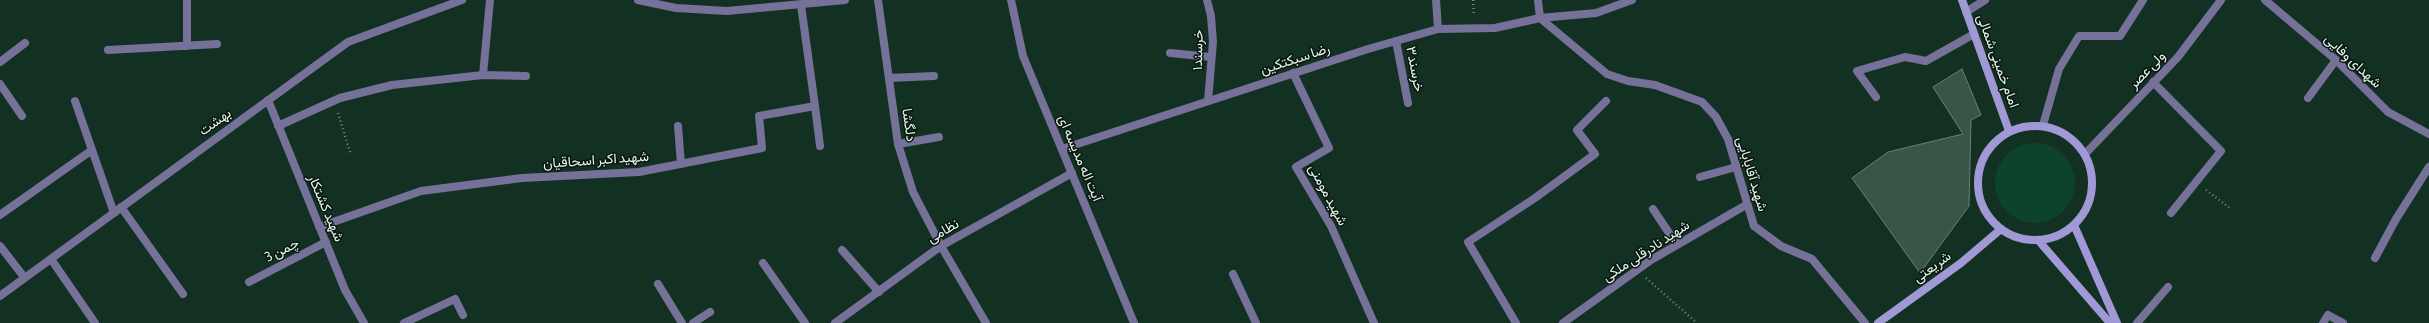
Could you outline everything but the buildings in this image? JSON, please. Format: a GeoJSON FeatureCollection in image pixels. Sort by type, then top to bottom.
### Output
{"type":"FeatureCollection","features":[{"type":"Feature","properties":{"kind":"main road","name":"امام خمینی شمالی"},"geometry":{"type":"LineString","coordinates":[[1962,0],[2009,131]]}},
{"type":"Feature","properties":{"kind":"main road"},"geometry":{"type":"LineString","coordinates":[[2043,125],[2060,130],[2074,140],[2085,154],[2092,172],[2092,191],[2086,209],[2074,225],[2051,238],[2038,240],[2018,238],[2001,229],[1987,215],[1982,203],[1977,178],[1982,159],[1994,142],[2009,131],[2026,126],[2043,125]]}},
{"type":"Feature","properties":{"kind":"main road"},"geometry":{"type":"LineString","coordinates":[[2074,225],[2117,323]]}},
{"type":"Feature","properties":{"kind":"main road","name":"شریعتی"},"geometry":{"type":"LineString","coordinates":[[1878,323],[1961,262],[2001,229]]}},
{"type":"Feature","properties":{"kind":"main road"},"geometry":{"type":"LineString","coordinates":[[2038,240],[2110,323]]}},
{"type":"Feature","properties":{"kind":"street"},"geometry":{"type":"LineString","coordinates":[[187,46],[188,0]]}},
{"type":"Feature","properties":{"kind":"street","name":"بهشت"},"geometry":{"type":"LineString","coordinates":[[0,296],[348,42],[462,0]]}},
{"type":"Feature","properties":{"kind":"street"},"geometry":{"type":"LineString","coordinates":[[483,75],[490,0]]}},
{"type":"Feature","properties":{"kind":"street"},"geometry":{"type":"LineString","coordinates":[[638,0],[676,8],[727,10],[801,5],[845,0]]}},
{"type":"Feature","properties":{"kind":"street","name":"دلگشا"},"geometry":{"type":"LineString","coordinates":[[878,0],[898,144],[913,192],[941,246],[986,323]]}},
{"type":"Feature","properties":{"kind":"street","name":"آیت اله مدیسه ای"},"geometry":{"type":"LineString","coordinates":[[1011,0],[1023,56],[1134,323]]}},
{"type":"Feature","properties":{"kind":"street","name":"خرسند۱"},"geometry":{"type":"LineString","coordinates":[[1207,0],[1211,16],[1212,57],[1208,101]]}},
{"type":"Feature","properties":{"kind":"street"},"geometry":{"type":"LineString","coordinates":[[1436,0],[1438,29]]}},
{"type":"Feature","properties":{"kind":"street"},"geometry":{"type":"LineString","coordinates":[[1538,0],[1540,18]]}},
{"type":"Feature","properties":{"kind":"street","name":"رضا سبکتکین"},"geometry":{"type":"LineString","coordinates":[[1062,149],[1293,73],[1438,29],[1495,28],[1540,18],[1596,13],[1630,0]]}},
{"type":"Feature","properties":{"kind":"street"},"geometry":{"type":"LineString","coordinates":[[1966,12],[1985,0]]}},
{"type":"Feature","properties":{"kind":"street"},"geometry":{"type":"LineString","coordinates":[[2043,125],[2059,69],[2079,36],[2120,36],[2143,0]]}},
{"type":"Feature","properties":{"kind":"street","name":"ولی عصر"},"geometry":{"type":"LineString","coordinates":[[2085,154],[2178,56],[2221,0]]}},
{"type":"Feature","properties":{"kind":"street","name":"شهدای وفایی"},"geometry":{"type":"LineString","coordinates":[[2265,0],[2336,60],[2388,112],[2429,134]]}},
{"type":"Feature","properties":{"kind":"street"},"geometry":{"type":"LineString","coordinates":[[801,5],[820,146]]}},
{"type":"Feature","properties":{"kind":"street","name":"شهید آقابابایی"},"geometry":{"type":"LineString","coordinates":[[1540,18],[1607,74],[1628,81],[1655,85],[1702,102],[1716,117],[1728,139],[1746,205],[1754,226],[1781,246],[1812,259],[1865,323]]}},
{"type":"Feature","properties":{"kind":"street"},"geometry":{"type":"LineString","coordinates":[[1876,97],[1857,71],[1905,57],[1926,61],[1974,34]]}},
{"type":"Feature","properties":{"kind":"street","name":"خرسند۳"},"geometry":{"type":"LineString","coordinates":[[1396,41],[1408,103]]}},
{"type":"Feature","properties":{"kind":"street"},"geometry":{"type":"LineString","coordinates":[[0,62],[25,43]]}},
{"type":"Feature","properties":{"kind":"street"},"geometry":{"type":"LineString","coordinates":[[108,50],[217,44]]}},
{"type":"Feature","properties":{"kind":"street"},"geometry":{"type":"LineString","coordinates":[[1170,53],[1212,57]]}},
{"type":"Feature","properties":{"kind":"street"},"geometry":{"type":"LineString","coordinates":[[2308,98],[2336,60]]}},
{"type":"Feature","properties":{"kind":"street","name":"شهید مومنی"},"geometry":{"type":"LineString","coordinates":[[1293,73],[1329,148],[1296,167],[1331,226],[1371,322]]}},
{"type":"Feature","properties":{"kind":"street"},"geometry":{"type":"LineString","coordinates":[[278,126],[334,101],[392,85],[483,75],[526,76]]}},
{"type":"Feature","properties":{"kind":"street"},"geometry":{"type":"LineString","coordinates":[[889,78],[934,76]]}},
{"type":"Feature","properties":{"kind":"street"},"geometry":{"type":"LineString","coordinates":[[2153,82],[2221,151],[2171,213]]}},
{"type":"Feature","properties":{"kind":"street"},"geometry":{"type":"LineString","coordinates":[[0,84],[22,116]]}},
{"type":"Feature","properties":{"kind":"street","name":"شهید کشتکار"},"geometry":{"type":"LineString","coordinates":[[268,100],[318,227],[326,242],[345,290],[364,323]]}},
{"type":"Feature","properties":{"kind":"street"},"geometry":{"type":"LineString","coordinates":[[75,101],[114,213]]}},
{"type":"Feature","properties":{"kind":"street"},"geometry":{"type":"LineString","coordinates":[[1516,323],[1468,242],[1535,198],[1595,154],[1577,130],[1606,101]]}},
{"type":"Feature","properties":{"kind":"street","name":"شهید اکبر اسحاقیان"},"geometry":{"type":"LineString","coordinates":[[318,227],[420,191],[522,178],[639,172],[762,148],[759,116],[814,106]]}},
{"type":"Feature","properties":{"kind":"street"},"geometry":{"type":"LineString","coordinates":[[678,126],[681,164]]}},
{"type":"Feature","properties":{"kind":"street"},"geometry":{"type":"LineString","coordinates":[[898,144],[939,137]]}},
{"type":"Feature","properties":{"kind":"street"},"geometry":{"type":"LineString","coordinates":[[0,215],[92,150]]}},
{"type":"Feature","properties":{"kind":"street"},"geometry":{"type":"LineString","coordinates":[[1700,177],[1736,167]]}},
{"type":"Feature","properties":{"kind":"street"},"geometry":{"type":"LineString","coordinates":[[2375,258],[2396,219],[2429,167]]}},
{"type":"Feature","properties":{"kind":"street","name":"نظامی"},"geometry":{"type":"LineString","coordinates":[[835,323],[941,246],[1072,173]]}},
{"type":"Feature","properties":{"kind":"street","name":"شهید نادرقلی ملکی"},"geometry":{"type":"LineString","coordinates":[[1563,323],[1637,270],[1746,205]]}},
{"type":"Feature","properties":{"kind":"street"},"geometry":{"type":"LineString","coordinates":[[121,207],[183,294]]}},
{"type":"Feature","properties":{"kind":"street"},"geometry":{"type":"LineString","coordinates":[[1653,209],[1677,245]]}},
{"type":"Feature","properties":{"kind":"street","name":"چمن 3"},"geometry":{"type":"LineString","coordinates":[[249,282],[326,242]]}},
{"type":"Feature","properties":{"kind":"street"},"geometry":{"type":"LineString","coordinates":[[0,246],[24,277]]}},
{"type":"Feature","properties":{"kind":"street"},"geometry":{"type":"LineString","coordinates":[[842,250],[879,292]]}},
{"type":"Feature","properties":{"kind":"street"},"geometry":{"type":"LineString","coordinates":[[51,259],[95,323]]}},
{"type":"Feature","properties":{"kind":"street"},"geometry":{"type":"LineString","coordinates":[[763,263],[805,323]]}},
{"type":"Feature","properties":{"kind":"street"},"geometry":{"type":"LineString","coordinates":[[1233,274],[1256,323]]}},
{"type":"Feature","properties":{"kind":"street"},"geometry":{"type":"LineString","coordinates":[[658,284],[682,323]]}},
{"type":"Feature","properties":{"kind":"street"},"geometry":{"type":"LineString","coordinates":[[2137,323],[2168,287]]}},
{"type":"Feature","properties":{"kind":"street"},"geometry":{"type":"LineString","coordinates":[[404,323],[455,299],[463,315]]}},
{"type":"Feature","properties":{"kind":"street"},"geometry":{"type":"LineString","coordinates":[[693,323],[710,312]]}},
{"type":"Feature","properties":{"kind":"street"},"geometry":{"type":"LineString","coordinates":[[2323,323],[2328,315],[2343,323]]}},
{"type":"Feature","properties":{"kind":"path"},"geometry":{"type":"LineString","coordinates":[[334,101],[351,155]]}},
{"type":"Feature","properties":{"kind":"path"},"geometry":{"type":"LineString","coordinates":[[2196,183],[2231,209]]}},
{"type":"Feature","properties":{"kind":"path"},"geometry":{"type":"LineString","coordinates":[[1637,270],[1697,323]]}},
{"type":"Feature","properties":{"kind":"green space"},"geometry":{"type":"Polygon","coordinates":[[[2035,143],[2050,146],[2063,155],[2072,168],[2075,183],[2072,198],[2063,211],[2050,220],[2035,223],[2020,220],[2007,211],[1998,198],[1995,183],[1998,168],[2007,155],[2020,146],[2035,143]]]}}]}
